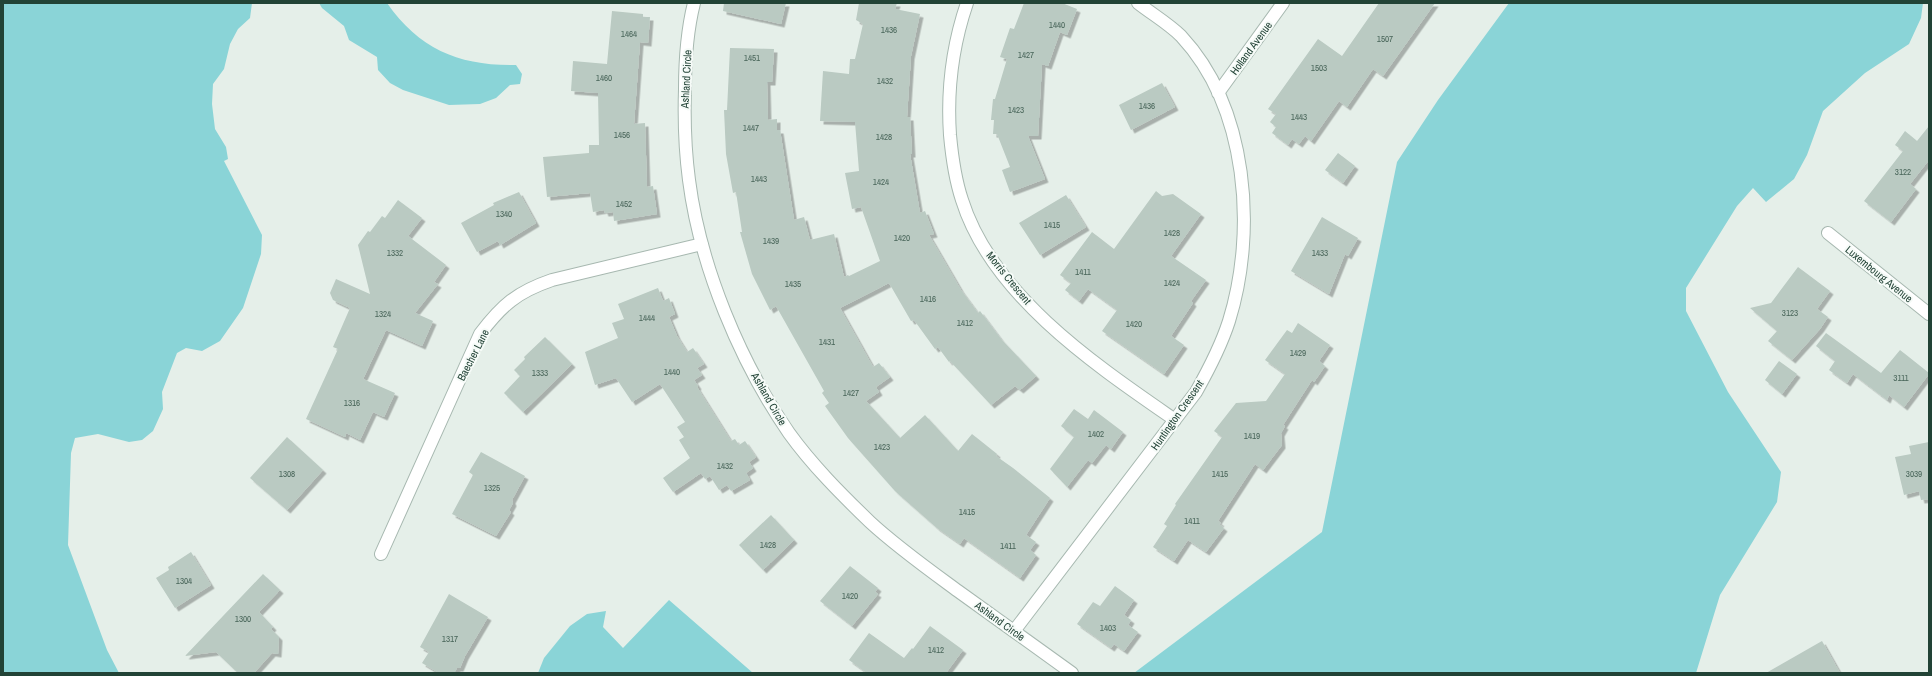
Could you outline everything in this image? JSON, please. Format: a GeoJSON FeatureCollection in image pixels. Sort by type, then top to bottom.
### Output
{"type":"FeatureCollection","features":[{"type":"Feature","properties":{"kind":"street","name":"Ashland Circle"},"geometry":{"type":"LineString","coordinates":[[694,3],[685,62],[684,127],[689,182],[702,244],[719,295],[737,339],[764,393],[790,434],[821,472],[871,523],[919,562],[1072,673]]}},
{"type":"Feature","properties":{"kind":"street","name":"Morris Crescent"},"geometry":{"type":"LineString","coordinates":[[967,3],[958,36],[951,79],[949,120],[952,159],[962,200],[976,233],[994,264],[1020,295],[1064,338],[1102,370],[1176,420]]}},
{"type":"Feature","properties":{"kind":"street","name":"Huntington Crescent"},"geometry":{"type":"LineString","coordinates":[[1014,631],[1196,392],[1215,358],[1229,320],[1242,267],[1245,236],[1244,198],[1236,146],[1228,118],[1218,93],[1199,58],[1180,36],[1138,3]]}},
{"type":"Feature","properties":{"kind":"street","name":"Holland Avenue"},"geometry":{"type":"LineString","coordinates":[[1218,93],[1283,3]]}},
{"type":"Feature","properties":{"kind":"street","name":"Luxembourg Avenue"},"geometry":{"type":"LineString","coordinates":[[1828,233],[1929,314]]}},
{"type":"Feature","properties":{"kind":"street","name":"Baecher Lane"},"geometry":{"type":"LineString","coordinates":[[380,554],[480,334],[495,314],[515,297],[533,287],[552,280],[702,244]]}},
{"type":"Feature","properties":{"kind":"water"},"geometry":{"type":"Polygon","coordinates":[[[3,3],[252,3],[250,18],[238,29],[230,44],[224,69],[213,84],[212,104],[215,129],[226,147],[228,159],[224,161],[262,235],[261,254],[243,308],[220,341],[202,351],[186,348],[177,353],[162,392],[163,409],[153,431],[142,440],[129,442],[98,434],[75,438],[71,453],[68,545],[107,650],[119,673],[3,673],[3,3]]]}},
{"type":"Feature","properties":{"kind":"water"},"geometry":{"type":"Polygon","coordinates":[[[319,3],[387,3],[413,33],[428,44],[443,52],[459,58],[477,62],[496,65],[516,65],[522,74],[520,84],[510,85],[496,98],[480,104],[449,105],[403,90],[390,83],[378,70],[377,57],[349,40],[344,26],[322,8],[319,3]]]}},
{"type":"Feature","properties":{"kind":"water"},"geometry":{"type":"Polygon","coordinates":[[[1509,3],[1923,3],[1921,18],[1909,44],[1865,73],[1823,111],[1807,155],[1794,179],[1766,202],[1753,188],[1737,206],[1686,288],[1686,311],[1728,392],[1781,472],[1777,502],[1720,595],[1696,673],[1134,673],[1322,532],[1397,162],[1438,100],[1509,3]]]}},
{"type":"Feature","properties":{"kind":"water"},"geometry":{"type":"Polygon","coordinates":[[[669,600],[753,673],[538,673],[544,658],[570,626],[587,614],[606,611],[603,627],[623,648],[669,600]]]}},
{"type":"Feature","properties":{"kind":"building"},"geometry":{"type":"Polygon","coordinates":[[[724,3],[786,3],[781,24],[723,11],[724,3]]]}},
{"type":"Feature","properties":{"kind":"building"},"geometry":{"type":"Polygon","coordinates":[[[859,3],[897,3],[895,9],[920,14],[911,56],[907,117],[910,117],[912,154],[910,154],[920,213],[925,211],[934,234],[929,235],[961,290],[978,313],[980,311],[1001,339],[1036,376],[1020,390],[1015,386],[991,405],[950,361],[949,362],[938,347],[935,349],[914,320],[911,321],[889,283],[840,308],[873,367],[879,363],[890,377],[876,387],[879,392],[866,401],[900,438],[925,415],[958,451],[972,434],[997,454],[996,456],[1050,498],[1026,535],[1036,542],[1030,550],[1036,555],[1020,578],[964,538],[960,544],[937,528],[895,491],[848,438],[825,406],[829,403],[822,393],[824,391],[776,306],[770,310],[752,274],[740,232],[742,232],[736,192],[733,193],[726,154],[724,110],[727,110],[730,48],[774,49],[772,82],[767,82],[768,120],[777,119],[777,130],[780,130],[794,220],[804,217],[810,240],[834,234],[844,277],[880,261],[861,207],[852,209],[845,173],[859,171],[855,122],[820,121],[823,71],[849,74],[850,59],[855,59],[863,24],[856,20],[859,3]]]}},
{"type":"Feature","properties":{"kind":"building"},"geometry":{"type":"Polygon","coordinates":[[[1024,3],[1062,3],[1077,9],[1067,35],[1060,32],[1048,66],[1042,64],[1038,136],[1028,136],[1045,179],[1010,192],[1002,170],[1010,167],[997,134],[993,134],[994,120],[991,120],[993,99],[995,99],[1007,59],[1000,57],[1010,28],[1014,29],[1024,3]]]}},
{"type":"Feature","properties":{"kind":"building"},"geometry":{"type":"Polygon","coordinates":[[[1379,3],[1435,3],[1383,76],[1373,69],[1347,107],[1339,101],[1311,141],[1305,136],[1299,144],[1292,139],[1288,145],[1272,133],[1276,127],[1270,122],[1276,114],[1268,109],[1318,39],[1342,56],[1379,3]]]}},
{"type":"Feature","properties":{"kind":"building"},"geometry":{"type":"Polygon","coordinates":[[[612,11],[643,14],[643,17],[650,17],[648,43],[640,42],[634,124],[645,123],[647,187],[653,186],[657,214],[614,221],[613,212],[605,213],[604,210],[593,212],[590,193],[547,197],[543,157],[589,153],[589,145],[599,145],[598,93],[571,91],[573,61],[607,64],[612,11]]]}},
{"type":"Feature","properties":{"kind":"building"},"geometry":{"type":"Polygon","coordinates":[[[1162,83],[1175,107],[1131,130],[1119,105],[1162,83]]]}},
{"type":"Feature","properties":{"kind":"building"},"geometry":{"type":"Polygon","coordinates":[[[1929,126],[1929,160],[1910,184],[1916,189],[1891,222],[1864,201],[1903,151],[1895,145],[1905,131],[1917,141],[1929,126]]]}},
{"type":"Feature","properties":{"kind":"building"},"geometry":{"type":"Polygon","coordinates":[[[1338,153],[1355,166],[1343,183],[1325,170],[1338,153]]]}},
{"type":"Feature","properties":{"kind":"building"},"geometry":{"type":"Polygon","coordinates":[[[1156,191],[1162,196],[1173,194],[1201,214],[1171,256],[1206,280],[1191,301],[1193,303],[1171,336],[1184,345],[1164,374],[1102,331],[1117,310],[1088,289],[1079,301],[1065,290],[1071,283],[1060,275],[1092,232],[1114,249],[1156,191]]]}},
{"type":"Feature","properties":{"kind":"building"},"geometry":{"type":"Polygon","coordinates":[[[519,192],[536,223],[500,245],[498,241],[477,252],[461,223],[494,205],[493,203],[519,192]]]}},
{"type":"Feature","properties":{"kind":"building"},"geometry":{"type":"Polygon","coordinates":[[[1066,195],[1086,227],[1040,255],[1019,223],[1066,195]]]}},
{"type":"Feature","properties":{"kind":"building"},"geometry":{"type":"Polygon","coordinates":[[[398,200],[422,218],[408,236],[446,265],[434,282],[438,284],[415,313],[433,321],[422,346],[386,330],[363,379],[395,393],[384,417],[373,412],[360,440],[346,433],[345,437],[306,419],[338,349],[333,347],[350,308],[333,300],[330,293],[336,279],[370,294],[358,245],[368,231],[370,232],[382,216],[385,218],[398,200]]]}},
{"type":"Feature","properties":{"kind":"building"},"geometry":{"type":"Polygon","coordinates":[[[1322,217],[1358,238],[1348,256],[1345,254],[1329,294],[1291,271],[1322,217]]]}},
{"type":"Feature","properties":{"kind":"building"},"geometry":{"type":"Polygon","coordinates":[[[1798,267],[1830,291],[1817,309],[1828,317],[1820,329],[1792,360],[1768,341],[1777,331],[1750,308],[1771,303],[1798,267]]]}},
{"type":"Feature","properties":{"kind":"building"},"geometry":{"type":"Polygon","coordinates":[[[658,288],[663,301],[669,298],[675,314],[669,317],[677,336],[687,352],[693,348],[704,364],[697,368],[702,375],[694,380],[698,386],[697,387],[731,441],[735,439],[739,445],[745,441],[756,457],[749,462],[753,468],[746,473],[750,480],[731,491],[727,485],[719,490],[710,476],[705,479],[701,473],[673,492],[663,478],[690,458],[679,440],[684,437],[677,427],[685,422],[660,384],[632,402],[616,378],[595,385],[585,352],[618,338],[612,323],[624,319],[618,304],[658,288]]]}},
{"type":"Feature","properties":{"kind":"building"},"geometry":{"type":"Polygon","coordinates":[[[1298,323],[1330,345],[1319,361],[1325,366],[1314,382],[1312,380],[1283,425],[1285,426],[1281,433],[1282,445],[1263,470],[1255,464],[1218,521],[1224,528],[1206,552],[1188,540],[1174,561],[1153,547],[1167,526],[1164,524],[1176,505],[1175,504],[1222,437],[1214,431],[1236,403],[1266,401],[1285,374],[1265,360],[1287,330],[1292,333],[1298,323]]]}},
{"type":"Feature","properties":{"kind":"building"},"geometry":{"type":"Polygon","coordinates":[[[1826,333],[1881,373],[1900,350],[1929,374],[1904,407],[1889,395],[1887,400],[1853,374],[1847,383],[1829,370],[1835,361],[1816,346],[1826,333]]]}},
{"type":"Feature","properties":{"kind":"building"},"geometry":{"type":"Polygon","coordinates":[[[545,337],[572,364],[523,412],[504,393],[520,376],[514,370],[525,359],[524,357],[545,337]]]}},
{"type":"Feature","properties":{"kind":"building"},"geometry":{"type":"Polygon","coordinates":[[[1779,361],[1797,374],[1782,394],[1765,380],[1779,361]]]}},
{"type":"Feature","properties":{"kind":"building"},"geometry":{"type":"Polygon","coordinates":[[[1074,409],[1088,419],[1094,410],[1123,432],[1111,449],[1106,445],[1092,463],[1088,460],[1067,487],[1050,469],[1074,437],[1061,426],[1074,409]]]}},
{"type":"Feature","properties":{"kind":"building"},"geometry":{"type":"Polygon","coordinates":[[[287,437],[323,470],[287,510],[250,478],[287,437]]]}},
{"type":"Feature","properties":{"kind":"building"},"geometry":{"type":"Polygon","coordinates":[[[1929,442],[1929,499],[1921,500],[1919,491],[1904,495],[1895,457],[1911,454],[1909,446],[1929,442]]]}},
{"type":"Feature","properties":{"kind":"building"},"geometry":{"type":"Polygon","coordinates":[[[481,452],[525,476],[512,500],[513,503],[509,510],[511,512],[496,536],[452,514],[473,475],[469,472],[481,452]]]}},
{"type":"Feature","properties":{"kind":"building"},"geometry":{"type":"Polygon","coordinates":[[[771,515],[794,540],[763,570],[739,545],[771,515]]]}},
{"type":"Feature","properties":{"kind":"building"},"geometry":{"type":"Polygon","coordinates":[[[191,552],[211,585],[175,608],[156,578],[169,570],[168,567],[191,552]]]}},
{"type":"Feature","properties":{"kind":"building"},"geometry":{"type":"Polygon","coordinates":[[[850,566],[878,588],[875,592],[878,594],[852,626],[820,601],[850,566]]]}},
{"type":"Feature","properties":{"kind":"building"},"geometry":{"type":"Polygon","coordinates":[[[263,574],[280,590],[259,612],[273,627],[271,629],[279,637],[278,654],[272,653],[254,673],[238,673],[216,652],[185,656],[263,574]]]}},
{"type":"Feature","properties":{"kind":"building"},"geometry":{"type":"Polygon","coordinates":[[[1115,586],[1134,600],[1124,615],[1131,620],[1128,625],[1138,632],[1124,651],[1114,644],[1111,648],[1077,624],[1093,602],[1100,606],[1115,586]]]}},
{"type":"Feature","properties":{"kind":"building"},"geometry":{"type":"Polygon","coordinates":[[[449,594],[488,617],[465,656],[460,668],[457,668],[454,673],[439,673],[422,663],[429,652],[420,647],[449,594]]]}},
{"type":"Feature","properties":{"kind":"building"},"geometry":{"type":"Polygon","coordinates":[[[930,626],[963,650],[946,673],[867,673],[849,660],[869,633],[904,658],[912,648],[913,649],[930,626]]]}},
{"type":"Feature","properties":{"kind":"building"},"geometry":{"type":"Polygon","coordinates":[[[1822,641],[1840,673],[1766,673],[1822,641]]]}}]}
